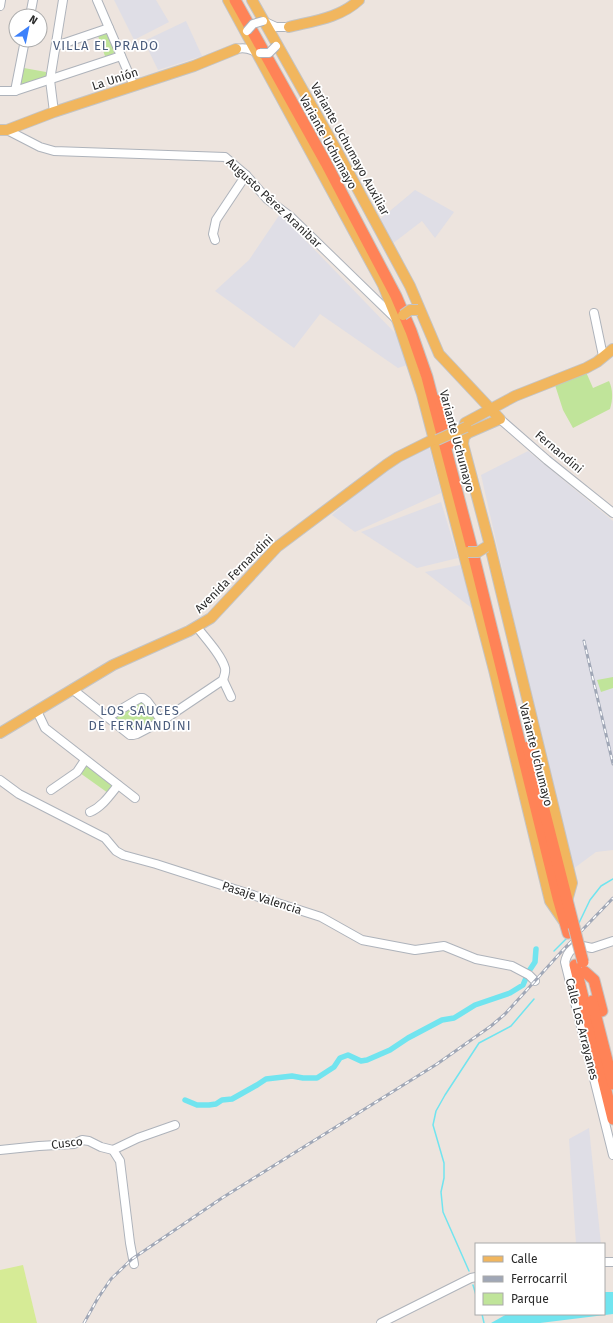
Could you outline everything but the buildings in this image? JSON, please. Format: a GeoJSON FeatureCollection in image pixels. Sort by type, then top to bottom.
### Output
{"type":"FeatureCollection","features":[{"type":"Feature","properties":{"kind":"highway","name":"Variante Uchumayo"},"geometry":{"type":"LineString","coordinates":[[235,0],[330,170],[396,296],[411,330],[427,377],[569,927],[584,1000],[613,1119]]}},
{"type":"Feature","properties":{"kind":"highway","name":"Variante Uchumayo"},"geometry":{"type":"LineString","coordinates":[[244,0],[338,170],[395,279],[417,329],[433,374],[567,901],[569,927]]}},
{"type":"Feature","properties":{"kind":"highway","name":"Variante Uchumayo"},"geometry":{"type":"LineString","coordinates":[[577,965],[613,1084]]}},
{"type":"Feature","properties":{"kind":"highway"},"geometry":{"type":"LineString","coordinates":[[577,965],[594,980],[613,1056]]}},
{"type":"Feature","properties":{"kind":"highway"},"geometry":{"type":"LineString","coordinates":[[584,1000],[579,1017],[590,1026]]}},
{"type":"Feature","properties":{"kind":"main road"},"geometry":{"type":"LineString","coordinates":[[228,0],[247,32],[400,318],[410,310],[420,311]]}},
{"type":"Feature","properties":{"kind":"main road","name":"Variante Uchumayo Auxiliar"},"geometry":{"type":"LineString","coordinates":[[252,0],[336,149],[410,286],[420,311]]}},
{"type":"Feature","properties":{"kind":"main road"},"geometry":{"type":"LineString","coordinates":[[289,27],[346,11],[359,0]]}},
{"type":"Feature","properties":{"kind":"main road","name":"La Unión"},"geometry":{"type":"LineString","coordinates":[[4,130],[194,66],[236,49]]}},
{"type":"Feature","properties":{"kind":"main road","name":"Variante Uchumayo"},"geometry":{"type":"LineString","coordinates":[[420,311],[439,354],[495,414],[468,433],[463,440],[487,545],[572,883],[567,901]]}},
{"type":"Feature","properties":{"kind":"main road","name":"Variante Uchumayo"},"geometry":{"type":"LineString","coordinates":[[400,318],[436,438],[466,550],[550,901],[569,927]]}},
{"type":"Feature","properties":{"kind":"main road"},"geometry":{"type":"LineString","coordinates":[[495,414],[503,402],[586,368],[597,362],[613,348]]}},
{"type":"Feature","properties":{"kind":"main road","name":"Avenida Fernandini"},"geometry":{"type":"LineString","coordinates":[[0,733],[114,665],[197,627],[211,618],[278,547],[386,465],[436,438],[495,414]]}},
{"type":"Feature","properties":{"kind":"main road"},"geometry":{"type":"LineString","coordinates":[[466,550],[478,552],[487,545]]}},
{"type":"Feature","properties":{"kind":"street"},"geometry":{"type":"LineString","coordinates":[[0,6],[1,0]]}},
{"type":"Feature","properties":{"kind":"street"},"geometry":{"type":"LineString","coordinates":[[54,112],[50,80],[63,0]]}},
{"type":"Feature","properties":{"kind":"street"},"geometry":{"type":"LineString","coordinates":[[97,0],[134,86]]}},
{"type":"Feature","properties":{"kind":"street"},"geometry":{"type":"LineString","coordinates":[[236,49],[245,39],[247,32],[253,24],[263,21],[276,27],[289,27]]}},
{"type":"Feature","properties":{"kind":"street"},"geometry":{"type":"LineString","coordinates":[[258,53],[269,53],[276,45],[279,33],[289,27]]}},
{"type":"Feature","properties":{"kind":"street"},"geometry":{"type":"LineString","coordinates":[[56,46],[109,28]]}},
{"type":"Feature","properties":{"kind":"street"},"geometry":{"type":"LineString","coordinates":[[15,91],[23,48]]}},
{"type":"Feature","properties":{"kind":"street","name":"La Unión"},"geometry":{"type":"LineString","coordinates":[[236,49],[250,49],[258,53]]}},
{"type":"Feature","properties":{"kind":"street"},"geometry":{"type":"LineString","coordinates":[[0,91],[15,91],[121,56]]}},
{"type":"Feature","properties":{"kind":"street","name":"Augusto Pérez Aranibar"},"geometry":{"type":"LineString","coordinates":[[4,130],[40,147],[54,151],[225,157],[246,175],[267,199],[291,217],[400,318]]}},
{"type":"Feature","properties":{"kind":"street"},"geometry":{"type":"LineString","coordinates":[[215,240],[214,234],[216,220],[246,175]]}},
{"type":"Feature","properties":{"kind":"street"},"geometry":{"type":"LineString","coordinates":[[594,313],[603,356]]}},
{"type":"Feature","properties":{"kind":"street","name":"Fernandini"},"geometry":{"type":"LineString","coordinates":[[495,414],[547,460],[613,513]]}},
{"type":"Feature","properties":{"kind":"street"},"geometry":{"type":"LineString","coordinates":[[197,627],[220,658],[225,668],[223,680],[231,697]]}},
{"type":"Feature","properties":{"kind":"street"},"geometry":{"type":"LineString","coordinates":[[72,689],[130,735],[133,735],[162,721],[223,680]]}},
{"type":"Feature","properties":{"kind":"street"},"geometry":{"type":"LineString","coordinates":[[108,717],[140,698],[143,698],[162,721]]}},
{"type":"Feature","properties":{"kind":"street"},"geometry":{"type":"LineString","coordinates":[[37,711],[45,728],[135,798]]}},
{"type":"Feature","properties":{"kind":"street"},"geometry":{"type":"LineString","coordinates":[[51,790],[76,772],[85,760]]}},
{"type":"Feature","properties":{"kind":"street","name":"Pasaje Valencia"},"geometry":{"type":"LineString","coordinates":[[0,780],[20,794],[105,838],[116,851],[123,855],[156,864],[321,917],[362,940],[415,950],[444,946],[476,959],[512,966],[529,975],[535,981]]}},
{"type":"Feature","properties":{"kind":"street"},"geometry":{"type":"LineString","coordinates":[[90,812],[109,797],[118,785]]}},
{"type":"Feature","properties":{"kind":"street","name":"Calle Los Arrayanes"},"geometry":{"type":"LineString","coordinates":[[613,941],[592,948],[578,945],[573,947],[568,952],[577,965],[579,1017],[613,1155]]}},
{"type":"Feature","properties":{"kind":"street"},"geometry":{"type":"LineString","coordinates":[[134,1264],[120,1160],[113,1150],[138,1138],[175,1125]]}},
{"type":"Feature","properties":{"kind":"street","name":"Cusco"},"geometry":{"type":"LineString","coordinates":[[0,1150],[74,1144],[82,1140],[113,1150]]}},
{"type":"Feature","properties":{"kind":"street"},"geometry":{"type":"LineString","coordinates":[[381,1323],[475,1277]]}},
{"type":"Feature","properties":{"kind":"shaded area"},"geometry":{"type":"Polygon","coordinates":[[[114,0],[156,0],[169,22],[134,40],[114,0]]]}},
{"type":"Feature","properties":{"kind":"shaded area"},"geometry":{"type":"Polygon","coordinates":[[[186,21],[202,56],[158,70],[144,41],[186,21]]]}},
{"type":"Feature","properties":{"kind":"shaded area"},"geometry":{"type":"Polygon","coordinates":[[[415,190],[454,212],[435,238],[422,221],[392,244],[379,220],[415,190]]]}},
{"type":"Feature","properties":{"kind":"shaded area"},"geometry":{"type":"Polygon","coordinates":[[[280,214],[396,334],[407,365],[398,368],[320,314],[294,348],[215,291],[249,260],[280,214]]]}},
{"type":"Feature","properties":{"kind":"shaded area"},"geometry":{"type":"Polygon","coordinates":[[[429,447],[441,493],[355,532],[332,515],[393,463],[429,447]]]}},
{"type":"Feature","properties":{"kind":"shaded area"},"geometry":{"type":"Polygon","coordinates":[[[528,451],[613,521],[613,850],[596,852],[573,869],[554,796],[481,475],[528,451]]]}},
{"type":"Feature","properties":{"kind":"shaded area"},"geometry":{"type":"Polygon","coordinates":[[[441,502],[458,558],[417,568],[361,532],[441,502]]]}},
{"type":"Feature","properties":{"kind":"shaded area"},"geometry":{"type":"Polygon","coordinates":[[[460,565],[473,609],[425,572],[460,565]]]}},
{"type":"Feature","properties":{"kind":"shaded area"},"geometry":{"type":"Polygon","coordinates":[[[589,1128],[601,1243],[576,1243],[569,1139],[589,1128]]]}},
{"type":"Feature","properties":{"kind":"green space"},"geometry":{"type":"Polygon","coordinates":[[[108,33],[115,52],[106,59],[98,36],[108,33]]]}},
{"type":"Feature","properties":{"kind":"green space"},"geometry":{"type":"Polygon","coordinates":[[[24,68],[46,72],[46,79],[20,88],[24,68]]]}},
{"type":"Feature","properties":{"kind":"green space"},"geometry":{"type":"Polygon","coordinates":[[[586,372],[593,388],[609,381],[612,391],[611,406],[610,409],[573,428],[563,410],[555,385],[586,372]]]}},
{"type":"Feature","properties":{"kind":"green space"},"geometry":{"type":"Polygon","coordinates":[[[613,677],[613,688],[601,692],[597,680],[613,677]]]}},
{"type":"Feature","properties":{"kind":"green space"},"geometry":{"type":"Polygon","coordinates":[[[143,701],[158,719],[134,733],[115,719],[115,716],[143,701]]]}},
{"type":"Feature","properties":{"kind":"green space"},"geometry":{"type":"Polygon","coordinates":[[[86,764],[114,785],[108,793],[80,773],[86,764]]]}},
{"type":"Feature","properties":{"kind":"green space"},"geometry":{"type":"Polygon","coordinates":[[[23,1265],[37,1323],[0,1323],[0,1270],[23,1265]]]}},
{"type":"Feature","properties":{"kind":"water"},"geometry":{"type":"Polygon","coordinates":[[[605,1292],[613,1292],[613,1314],[605,1315],[605,1292]]]}},
{"type":"Feature","properties":{"kind":"water"},"geometry":{"type":"Polygon","coordinates":[[[505,1315],[605,1315],[540,1323],[491,1323],[505,1315]]]}},
{"type":"Feature","properties":{"kind":"waterway"},"geometry":{"type":"LineString","coordinates":[[578,925],[590,900],[601,886],[613,879]]}},
{"type":"Feature","properties":{"kind":"waterway"},"geometry":{"type":"LineString","coordinates":[[554,951],[568,937]]}},
{"type":"Feature","properties":{"kind":"waterway"},"geometry":{"type":"LineString","coordinates":[[529,971],[535,962],[536,949]]}},
{"type":"Feature","properties":{"kind":"waterway"},"geometry":{"type":"LineString","coordinates":[[185,1100],[197,1105],[216,1104],[222,1100],[232,1099],[266,1079],[292,1076],[317,1078],[334,1067],[340,1058],[348,1055],[361,1061],[367,1060],[390,1050],[408,1038],[442,1020],[454,1018],[475,1005],[510,993],[523,985],[526,978]]}},
{"type":"Feature","properties":{"kind":"waterway"},"geometry":{"type":"LineString","coordinates":[[469,1271],[443,1212],[441,1192],[444,1178],[444,1163],[433,1125],[436,1111],[479,1043],[511,1026],[534,999]]}},
{"type":"Feature","properties":{"kind":"waterway"},"geometry":{"type":"LineString","coordinates":[[473,1285],[475,1292]]}},
{"type":"Feature","properties":{"kind":"waterway"},"geometry":{"type":"LineString","coordinates":[[482,1315],[484,1323]]}},
{"type":"Feature","properties":{"kind":"railway"},"geometry":{"type":"LineString","coordinates":[[584,641],[613,764]]}},
{"type":"Feature","properties":{"kind":"railway"},"geometry":{"type":"LineString","coordinates":[[84,1323],[111,1279],[132,1259],[222,1198],[437,1064],[491,1026],[505,1014],[562,951],[613,898]]}},
{"type":"Feature","properties":{"kind":"district","name":"VILLA EL PRADO"},"geometry":{"type":"Point","coordinates":[106,45]}},
{"type":"Feature","properties":{"kind":"district","name":"LOS SAUCES DE FERNANDINI"},"geometry":{"type":"Point","coordinates":[140,718]}}]}
